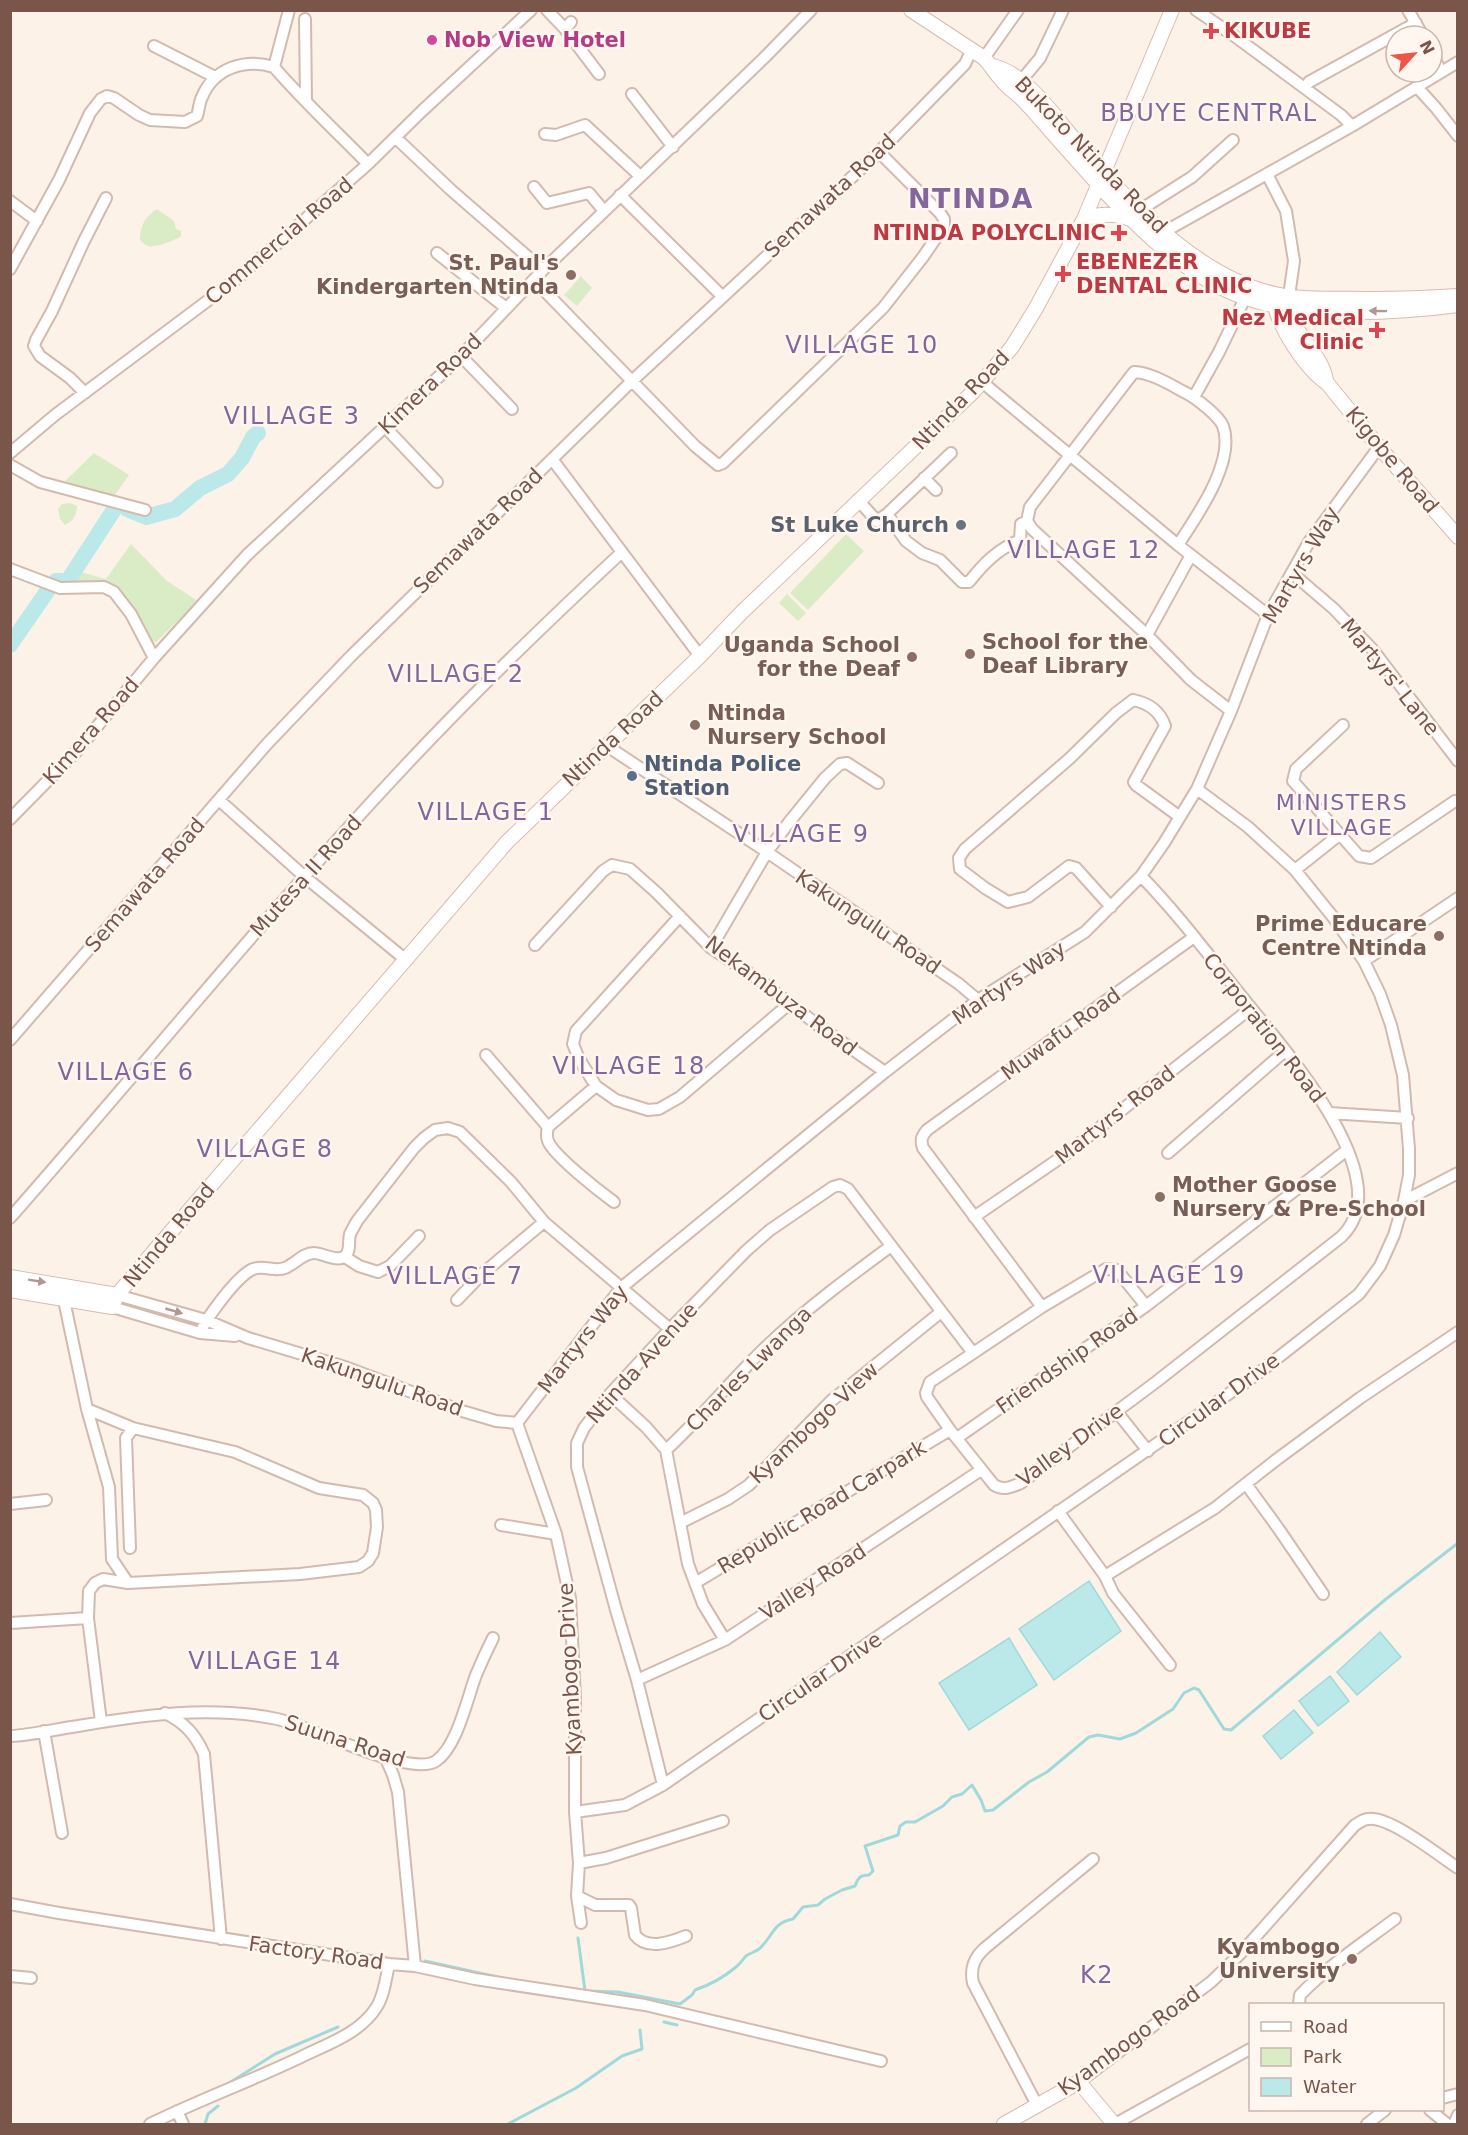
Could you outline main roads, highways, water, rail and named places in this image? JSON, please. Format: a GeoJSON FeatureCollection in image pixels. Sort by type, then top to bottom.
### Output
{"type":"FeatureCollection","features":[{"type":"Feature","properties":{"kind":"main road","name":"Bukoto Ntinda Road"},"geometry":{"type":"LineString","coordinates":[[911,10],[972,49],[988,62],[1008,71],[1021,81],[1049,109],[1101,178]]}},
{"type":"Feature","properties":{"kind":"main road","name":"Ntinda Road"},"geometry":{"type":"LineString","coordinates":[[115,1301],[314,1064],[507,842],[858,500],[914,450],[982,382],[1012,347],[1084,219],[1172,10]]}},
{"type":"Feature","properties":{"kind":"main road","name":"Bukoto Ntinda Road"},"geometry":{"type":"LineString","coordinates":[[988,62],[1000,80],[1101,178],[1165,250],[1221,287],[1245,298],[1282,300]]}},
{"type":"Feature","properties":{"kind":"main road"},"geometry":{"type":"LineString","coordinates":[[1084,219],[1096,214],[1135,214]]}},
{"type":"Feature","properties":{"kind":"main road","name":"Bukoto Ntinda Road"},"geometry":{"type":"LineString","coordinates":[[1135,214],[1227,276],[1282,300]]}},
{"type":"Feature","properties":{"kind":"main road"},"geometry":{"type":"LineString","coordinates":[[1282,300],[1394,300],[1458,296]]}},
{"type":"Feature","properties":{"kind":"main road"},"geometry":{"type":"LineString","coordinates":[[1282,300],[1327,310],[1413,311],[1458,305]]}},
{"type":"Feature","properties":{"kind":"main road","name":"Kigobe Road"},"geometry":{"type":"LineString","coordinates":[[1282,300],[1293,323],[1322,366],[1327,382],[1379,447],[1458,537]]}},
{"type":"Feature","properties":{"kind":"main road","name":"Kakungulu Road"},"geometry":{"type":"LineString","coordinates":[[10,1277],[64,1293]]}},
{"type":"Feature","properties":{"kind":"main road","name":"Kakungulu Road"},"geometry":{"type":"LineString","coordinates":[[10,1290],[64,1293],[115,1301]]}},
{"type":"Feature","properties":{"kind":"main road","name":"Kyambogo Road"},"geometry":{"type":"LineString","coordinates":[[1004,2124],[1079,2082],[1114,2124]]}},
{"type":"Feature","properties":{"kind":"water"},"geometry":{"type":"Polygon","coordinates":[[[1089,1581],[1121,1631],[1054,1680],[1019,1629],[1089,1581]]]}},
{"type":"Feature","properties":{"kind":"water"},"geometry":{"type":"Polygon","coordinates":[[[1380,1632],[1401,1657],[1357,1695],[1337,1672],[1380,1632]]]}},
{"type":"Feature","properties":{"kind":"water"},"geometry":{"type":"Polygon","coordinates":[[[1009,1638],[1037,1685],[969,1730],[939,1683],[1009,1638]]]}},
{"type":"Feature","properties":{"kind":"water"},"geometry":{"type":"Polygon","coordinates":[[[1330,1676],[1349,1701],[1318,1726],[1299,1701],[1330,1676]]]}},
{"type":"Feature","properties":{"kind":"water"},"geometry":{"type":"Polygon","coordinates":[[[1294,1710],[1313,1733],[1281,1759],[1263,1736],[1294,1710]]]}},
{"type":"Feature","properties":{"kind":"waterway"},"geometry":{"type":"LineString","coordinates":[[127,509],[146,517],[175,509],[200,488],[228,474],[242,458],[253,437],[258,433]]}},
{"type":"Feature","properties":{"kind":"waterway"},"geometry":{"type":"LineString","coordinates":[[56,581],[69,579],[115,508]]}},
{"type":"Feature","properties":{"kind":"waterway"},"geometry":{"type":"LineString","coordinates":[[10,645],[48,590]]}},
{"type":"Feature","properties":{"kind":"waterway"},"geometry":{"type":"LineString","coordinates":[[586,1991],[618,1992],[680,2004],[695,1990],[722,1977],[746,1956],[759,1949],[777,1927],[793,1919],[803,1907],[818,1905],[842,1890],[855,1886],[861,1876],[869,1875],[873,1871],[865,1846],[898,1835],[900,1826],[906,1822],[915,1822],[943,1806],[952,1797],[962,1794],[972,1785],[985,1811],[993,1810],[1029,1782],[1047,1772],[1089,1737],[1098,1735],[1120,1739],[1136,1733],[1173,1709],[1184,1693],[1194,1688],[1199,1690],[1224,1729],[1231,1730],[1386,1599],[1458,1543]]}},
{"type":"Feature","properties":{"kind":"waterway"},"geometry":{"type":"LineString","coordinates":[[578,1938],[585,1991]]}},
{"type":"Feature","properties":{"kind":"waterway"},"geometry":{"type":"LineString","coordinates":[[425,1961],[502,1978]]}},
{"type":"Feature","properties":{"kind":"waterway"},"geometry":{"type":"LineString","coordinates":[[664,2022],[677,2025]]}},
{"type":"Feature","properties":{"kind":"waterway"},"geometry":{"type":"LineString","coordinates":[[226,2085],[275,2054],[338,2027]]}},
{"type":"Feature","properties":{"kind":"waterway"},"geometry":{"type":"LineString","coordinates":[[508,2124],[576,2088],[622,2056],[642,2049],[640,2030]]}},
{"type":"Feature","properties":{"kind":"waterway"},"geometry":{"type":"LineString","coordinates":[[205,2124],[208,2114],[218,2106]]}},
{"type":"Feature","properties":{"kind":"place","name":"KIKUBE"},"geometry":{"type":"Point","coordinates":[1211,31]}},
{"type":"Feature","properties":{"kind":"place","name":"Nob View Hotel"},"geometry":{"type":"Point","coordinates":[432,40]}},
{"type":"Feature","properties":{"kind":"place","name":"NTINDA POLYCLINIC"},"geometry":{"type":"Point","coordinates":[1119,233]}},
{"type":"Feature","properties":{"kind":"place","name":"EBENEZER DENTAL CLINIC"},"geometry":{"type":"Point","coordinates":[1063,274]}},
{"type":"Feature","properties":{"kind":"place","name":"St. Paul's Kindergarten Ntinda"},"geometry":{"type":"Point","coordinates":[571,275]}},
{"type":"Feature","properties":{"kind":"place","name":"Nez Medical Clinic"},"geometry":{"type":"Point","coordinates":[1377,330]}},
{"type":"Feature","properties":{"kind":"place","name":"St Luke Church"},"geometry":{"type":"Point","coordinates":[961,525]}},
{"type":"Feature","properties":{"kind":"place","name":"School for the Deaf Library"},"geometry":{"type":"Point","coordinates":[970,654]}},
{"type":"Feature","properties":{"kind":"place","name":"Uganda School for the Deaf"},"geometry":{"type":"Point","coordinates":[912,657]}},
{"type":"Feature","properties":{"kind":"place","name":"Ntinda Nursery School"},"geometry":{"type":"Point","coordinates":[695,725]}},
{"type":"Feature","properties":{"kind":"place","name":"Ntinda Police Station"},"geometry":{"type":"Point","coordinates":[632,776]}},
{"type":"Feature","properties":{"kind":"place","name":"Prime Educare Centre Ntinda"},"geometry":{"type":"Point","coordinates":[1439,936]}},
{"type":"Feature","properties":{"kind":"place","name":"Mother Goose Nursery & Pre-School"},"geometry":{"type":"Point","coordinates":[1160,1197]}},
{"type":"Feature","properties":{"kind":"place","name":"Kyambogo University"},"geometry":{"type":"Point","coordinates":[1352,1959]}},
{"type":"Feature","properties":{"kind":"district","name":"BBUYE CENTRAL"},"geometry":{"type":"Point","coordinates":[1209,113]}},
{"type":"Feature","properties":{"kind":"district","name":"NTINDA"},"geometry":{"type":"Point","coordinates":[971,198]}},
{"type":"Feature","properties":{"kind":"district","name":"VILLAGE 10"},"geometry":{"type":"Point","coordinates":[862,345]}},
{"type":"Feature","properties":{"kind":"district","name":"VILLAGE 3"},"geometry":{"type":"Point","coordinates":[292,416]}},
{"type":"Feature","properties":{"kind":"district","name":"VILLAGE 12"},"geometry":{"type":"Point","coordinates":[1084,550]}},
{"type":"Feature","properties":{"kind":"district","name":"VILLAGE 2"},"geometry":{"type":"Point","coordinates":[456,674]}},
{"type":"Feature","properties":{"kind":"district","name":"VILLAGE 1"},"geometry":{"type":"Point","coordinates":[486,812]}},
{"type":"Feature","properties":{"kind":"district","name":"MINISTERS VILLAGE"},"geometry":{"type":"Point","coordinates":[1342,814]}},
{"type":"Feature","properties":{"kind":"district","name":"VILLAGE 9"},"geometry":{"type":"Point","coordinates":[801,834]}},
{"type":"Feature","properties":{"kind":"district","name":"VILLAGE 18"},"geometry":{"type":"Point","coordinates":[629,1066]}},
{"type":"Feature","properties":{"kind":"district","name":"VILLAGE 6"},"geometry":{"type":"Point","coordinates":[126,1072]}},
{"type":"Feature","properties":{"kind":"district","name":"VILLAGE 8"},"geometry":{"type":"Point","coordinates":[265,1149]}},
{"type":"Feature","properties":{"kind":"district","name":"VILLAGE 19"},"geometry":{"type":"Point","coordinates":[1169,1275]}},
{"type":"Feature","properties":{"kind":"district","name":"VILLAGE 7"},"geometry":{"type":"Point","coordinates":[455,1276]}},
{"type":"Feature","properties":{"kind":"district","name":"VILLAGE 14"},"geometry":{"type":"Point","coordinates":[265,1661]}},
{"type":"Feature","properties":{"kind":"district","name":"K2"},"geometry":{"type":"Point","coordinates":[1097,1975]}}]}
